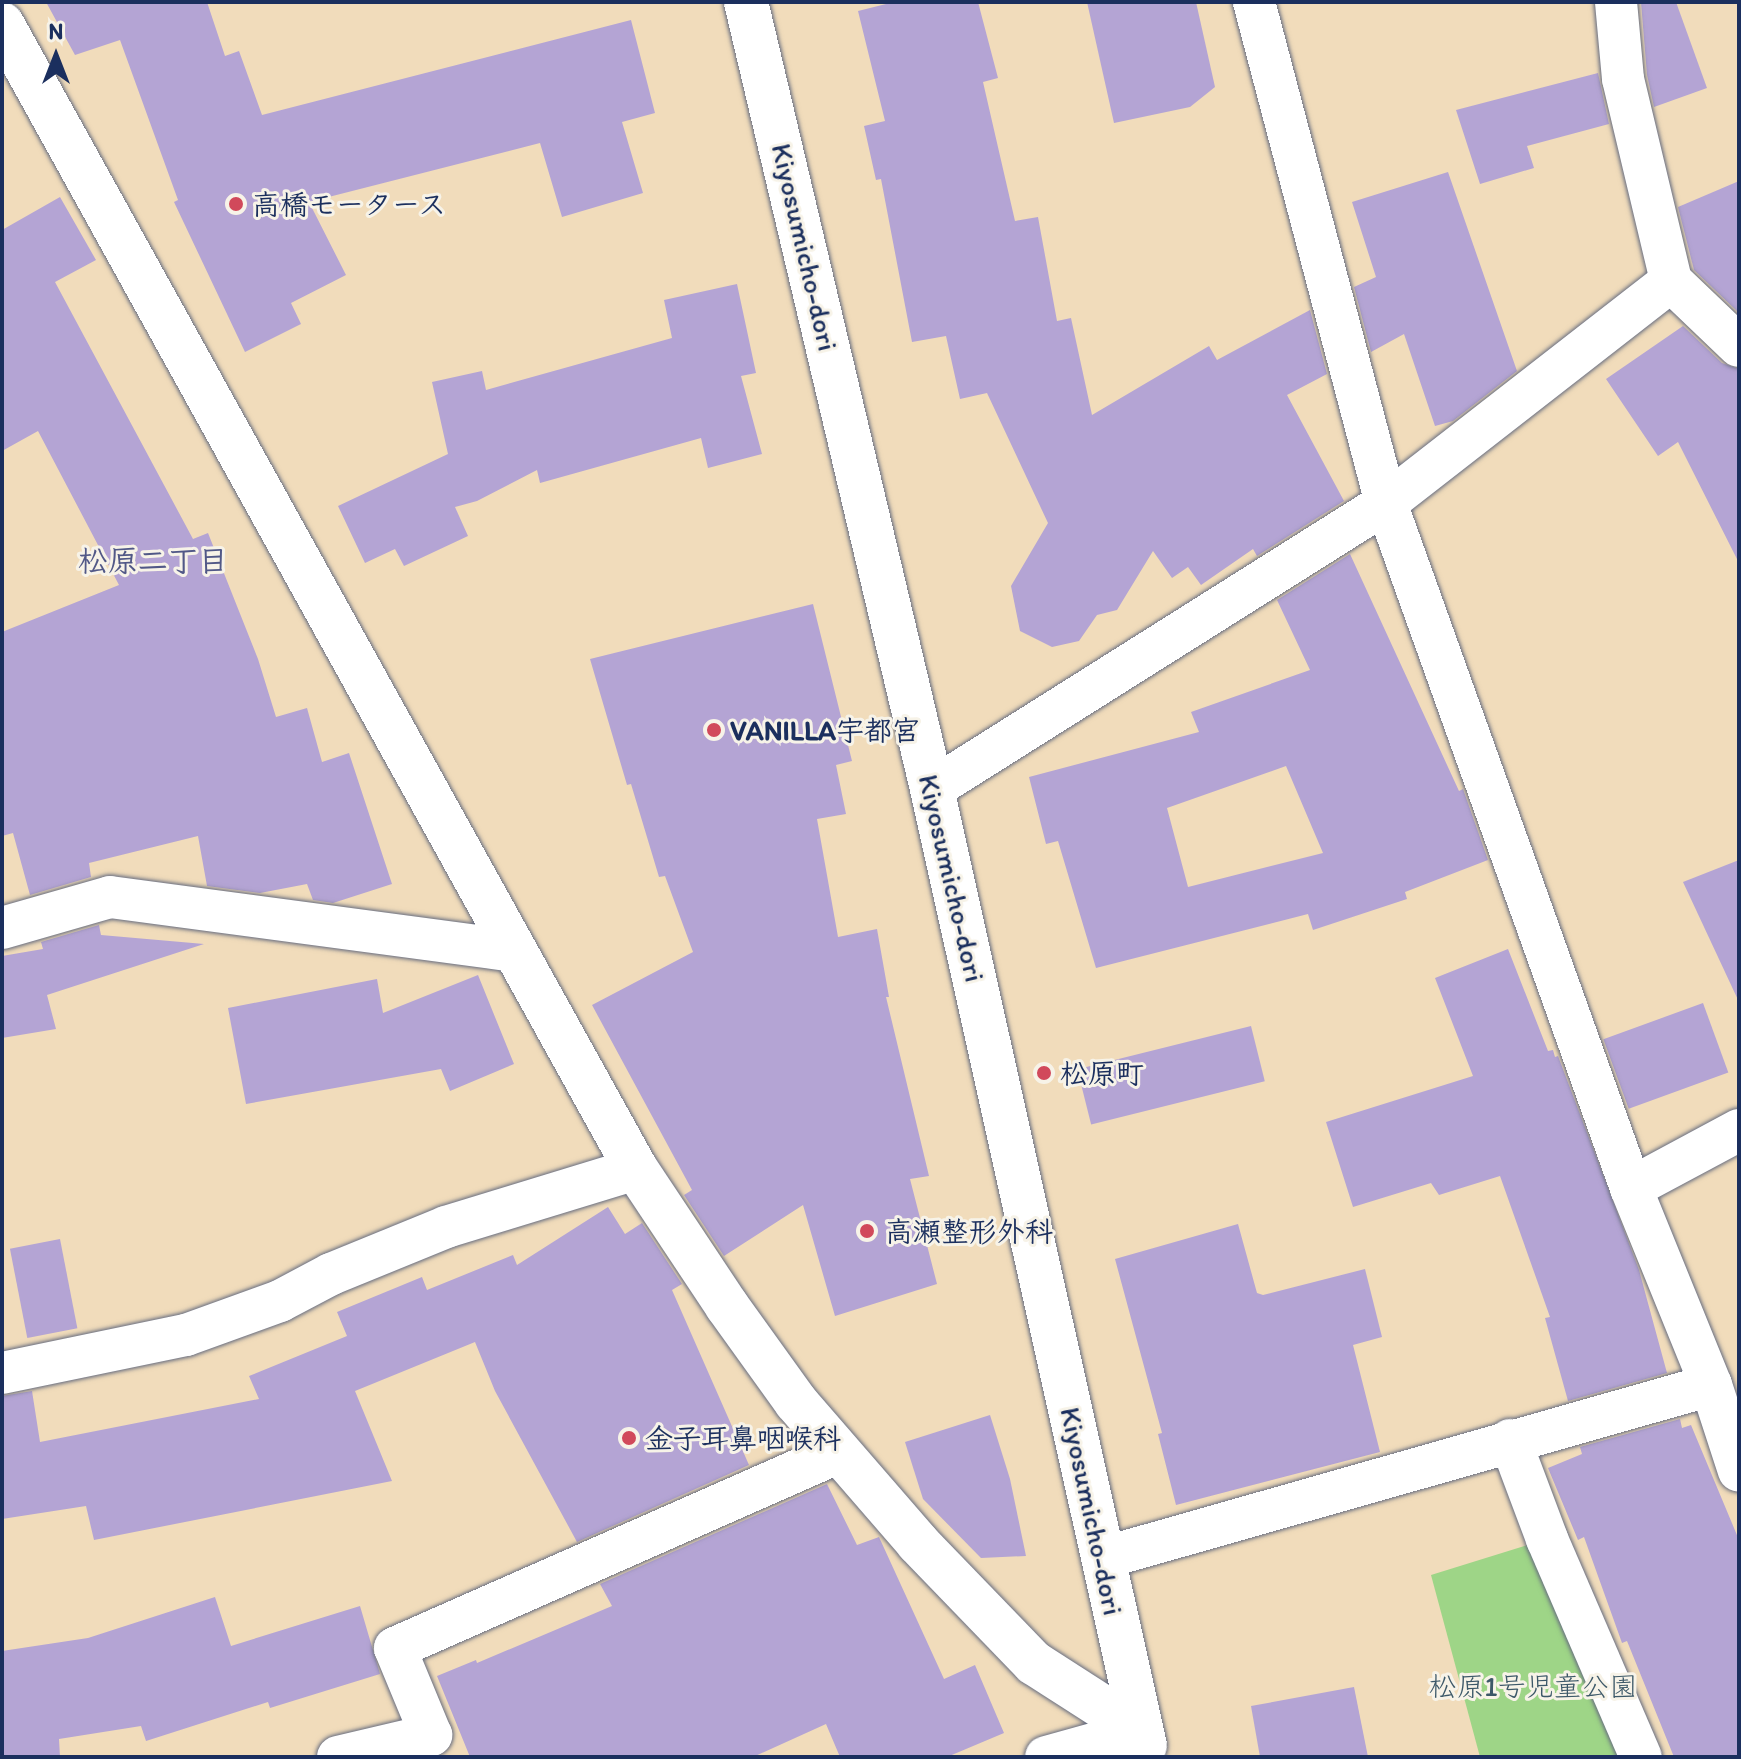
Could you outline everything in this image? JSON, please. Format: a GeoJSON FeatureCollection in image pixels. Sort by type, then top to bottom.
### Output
{"type":"FeatureCollection","features":[{"type":"Feature","properties":{"kind":"street","name":"Kiyosumicho-dori"},"geometry":{"type":"LineString","coordinates":[[746,2],[932,789],[1144,1744]]}},
{"type":"Feature","properties":{"kind":"street"},"geometry":{"type":"LineString","coordinates":[[1254,2],[1386,503],[1631,1188],[1711,1385],[1739,1471]]}},
{"type":"Feature","properties":{"kind":"street"},"geometry":{"type":"LineString","coordinates":[[1616,2],[1623,79],[1671,281],[1739,346]]}},
{"type":"Feature","properties":{"kind":"street"},"geometry":{"type":"LineString","coordinates":[[2,24],[636,1169],[796,1402],[918,1543],[1034,1663],[1144,1744]]}},
{"type":"Feature","properties":{"kind":"street"},"geometry":{"type":"LineString","coordinates":[[932,789],[1386,503],[1671,281]]}},
{"type":"Feature","properties":{"kind":"street"},"geometry":{"type":"LineString","coordinates":[[2,928],[110,897],[515,951]]}},
{"type":"Feature","properties":{"kind":"street"},"geometry":{"type":"LineString","coordinates":[[1631,1188],[1739,1130]]}},
{"type":"Feature","properties":{"kind":"street"},"geometry":{"type":"LineString","coordinates":[[2,1373],[186,1335],[280,1301],[331,1274],[446,1227],[636,1169]]}},
{"type":"Feature","properties":{"kind":"street"},"geometry":{"type":"LineString","coordinates":[[1103,1558],[1711,1385]]}},
{"type":"Feature","properties":{"kind":"street"},"geometry":{"type":"LineString","coordinates":[[1510,1440],[1547,1539],[1641,1757]]}},
{"type":"Feature","properties":{"kind":"street"},"geometry":{"type":"LineString","coordinates":[[338,1757],[437,1746],[395,1648],[839,1452]]}},
{"type":"Feature","properties":{"kind":"street"},"geometry":{"type":"LineString","coordinates":[[1046,1757],[1144,1744]]}},
{"type":"Feature","properties":{"kind":"green space","name":"松原1号児童公園"},"geometry":{"type":"Polygon","coordinates":[[[1547,1539],[1641,1757],[1480,1757],[1431,1575],[1547,1539]]]}},
{"type":"Feature","properties":{"kind":"building"},"geometry":{"type":"Polygon","coordinates":[[[46,2],[207,2],[225,56],[239,51],[262,115],[631,20],[655,113],[622,122],[643,193],[562,217],[540,143],[309,202],[346,275],[291,303],[301,324],[245,352],[174,202],[178,200],[120,40],[75,55],[46,2]]]}},
{"type":"Feature","properties":{"kind":"building"},"geometry":{"type":"Polygon","coordinates":[[[894,2],[978,2],[998,78],[983,82],[1015,221],[1038,217],[1057,321],[1071,318],[1092,415],[1209,346],[1217,360],[1310,310],[1327,374],[1287,395],[1344,501],[1257,556],[1253,549],[1201,585],[1188,567],[1172,578],[1153,551],[1117,610],[1097,615],[1079,641],[1052,647],[1020,631],[1011,586],[1048,523],[987,393],[960,399],[946,336],[912,342],[881,179],[876,180],[864,126],[885,121],[858,11],[894,2]]]}},
{"type":"Feature","properties":{"kind":"building"},"geometry":{"type":"Polygon","coordinates":[[[1087,2],[1196,2],[1215,87],[1190,107],[1114,123],[1087,2]]]}},
{"type":"Feature","properties":{"kind":"building"},"geometry":{"type":"Polygon","coordinates":[[[1641,2],[1676,2],[1707,88],[1654,107],[1647,75],[1641,2]]]}},
{"type":"Feature","properties":{"kind":"building"},"geometry":{"type":"Polygon","coordinates":[[[1598,73],[1609,124],[1527,146],[1534,168],[1480,184],[1456,110],[1598,73]]]}},
{"type":"Feature","properties":{"kind":"building"},"geometry":{"type":"Polygon","coordinates":[[[1448,172],[1517,371],[1453,421],[1435,426],[1404,334],[1371,352],[1354,287],[1376,277],[1352,202],[1448,172]]]}},
{"type":"Feature","properties":{"kind":"building"},"geometry":{"type":"Polygon","coordinates":[[[1739,181],[1739,313],[1694,270],[1678,207],[1739,181]]]}},
{"type":"Feature","properties":{"kind":"building"},"geometry":{"type":"Polygon","coordinates":[[[60,197],[96,260],[55,282],[193,539],[208,533],[258,659],[276,717],[307,708],[322,762],[349,753],[392,884],[333,903],[313,900],[307,884],[260,893],[207,886],[198,836],[89,863],[91,877],[30,895],[13,833],[2,836],[2,632],[119,585],[38,431],[2,451],[2,230],[60,197]]]}},
{"type":"Feature","properties":{"kind":"building"},"geometry":{"type":"Polygon","coordinates":[[[737,284],[756,373],[741,376],[762,454],[708,468],[701,438],[540,483],[537,470],[477,501],[455,507],[468,536],[404,566],[395,549],[365,563],[338,506],[448,454],[432,382],[482,371],[486,390],[672,338],[664,300],[737,284]]]}},
{"type":"Feature","properties":{"kind":"building"},"geometry":{"type":"Polygon","coordinates":[[[1683,326],[1722,363],[1739,369],[1739,563],[1678,442],[1658,456],[1606,379],[1683,326]]]}},
{"type":"Feature","properties":{"kind":"building"},"geometry":{"type":"Polygon","coordinates":[[[1350,554],[1459,791],[1463,789],[1488,860],[1405,892],[1407,899],[1313,930],[1308,914],[1096,968],[1058,841],[1046,844],[1029,777],[1199,732],[1191,712],[1310,670],[1277,600],[1350,554]],[[1286,766],[1167,808],[1188,887],[1323,853],[1286,766]]]}},
{"type":"Feature","properties":{"kind":"building"},"geometry":{"type":"Polygon","coordinates":[[[813,604],[852,761],[836,765],[846,814],[817,819],[838,937],[877,929],[889,997],[886,997],[929,1176],[910,1179],[937,1284],[835,1316],[803,1205],[724,1256],[684,1195],[692,1190],[592,1005],[693,952],[665,876],[659,877],[631,784],[627,785],[590,659],[813,604]]]}},
{"type":"Feature","properties":{"kind":"building"},"geometry":{"type":"Polygon","coordinates":[[[1739,860],[1739,1002],[1683,882],[1739,860]]]}},
{"type":"Feature","properties":{"kind":"building"},"geometry":{"type":"Polygon","coordinates":[[[99,925],[101,935],[204,944],[47,995],[56,1029],[2,1038],[2,956],[43,949],[41,942],[99,925]]]}},
{"type":"Feature","properties":{"kind":"building"},"geometry":{"type":"Polygon","coordinates":[[[1508,949],[1548,1051],[1553,1050],[1555,1057],[1558,1056],[1639,1270],[1667,1373],[1568,1401],[1545,1318],[1550,1317],[1500,1176],[1439,1195],[1431,1183],[1353,1207],[1326,1122],[1473,1076],[1435,978],[1508,949]]]}},
{"type":"Feature","properties":{"kind":"building"},"geometry":{"type":"Polygon","coordinates":[[[478,975],[514,1064],[450,1091],[441,1069],[246,1104],[228,1008],[377,979],[383,1013],[478,975]]]}},
{"type":"Feature","properties":{"kind":"building"},"geometry":{"type":"Polygon","coordinates":[[[1703,1003],[1728,1073],[1629,1109],[1603,1039],[1703,1003]]]}},
{"type":"Feature","properties":{"kind":"building"},"geometry":{"type":"Polygon","coordinates":[[[1251,1026],[1265,1081],[1091,1125],[1077,1069],[1251,1026]]]}},
{"type":"Feature","properties":{"kind":"building"},"geometry":{"type":"Polygon","coordinates":[[[608,1207],[625,1234],[642,1223],[682,1284],[672,1290],[749,1465],[577,1542],[495,1391],[475,1342],[355,1391],[392,1481],[94,1540],[86,1506],[2,1519],[2,1396],[32,1391],[40,1442],[259,1399],[249,1376],[347,1336],[337,1312],[422,1277],[427,1290],[513,1255],[517,1265],[608,1207]]]}},
{"type":"Feature","properties":{"kind":"building"},"geometry":{"type":"Polygon","coordinates":[[[1238,1224],[1257,1293],[1263,1295],[1365,1269],[1382,1337],[1353,1345],[1380,1452],[1176,1505],[1158,1434],[1162,1433],[1115,1259],[1238,1224]]]}},
{"type":"Feature","properties":{"kind":"building"},"geometry":{"type":"Polygon","coordinates":[[[60,1239],[77,1328],[27,1338],[10,1249],[60,1239]]]}},
{"type":"Feature","properties":{"kind":"building"},"geometry":{"type":"Polygon","coordinates":[[[990,1415],[1010,1479],[1026,1556],[981,1558],[923,1499],[905,1442],[990,1415]]]}},
{"type":"Feature","properties":{"kind":"building"},"geometry":{"type":"Polygon","coordinates":[[[1680,1419],[1682,1428],[1691,1425],[1739,1540],[1739,1757],[1674,1757],[1627,1641],[1622,1643],[1584,1537],[1578,1540],[1548,1468],[1582,1454],[1580,1447],[1680,1419]]]}},
{"type":"Feature","properties":{"kind":"building"},"geometry":{"type":"Polygon","coordinates":[[[827,1484],[857,1545],[879,1537],[944,1679],[975,1665],[1004,1733],[947,1757],[840,1757],[826,1724],[753,1757],[470,1757],[437,1676],[476,1660],[477,1663],[612,1606],[600,1584],[827,1484]]]}},
{"type":"Feature","properties":{"kind":"building"},"geometry":{"type":"Polygon","coordinates":[[[215,1597],[231,1646],[360,1606],[380,1674],[270,1708],[268,1702],[146,1741],[141,1726],[59,1739],[60,1757],[2,1757],[2,1651],[88,1638],[215,1597]]]}},
{"type":"Feature","properties":{"kind":"building"},"geometry":{"type":"Polygon","coordinates":[[[1354,1687],[1368,1757],[1260,1757],[1251,1706],[1354,1687]]]}},
{"type":"Feature","properties":{"kind":"place","name":"高橋モータース"},"geometry":{"type":"Point","coordinates":[236,204]}},
{"type":"Feature","properties":{"kind":"place","name":"VANILLA宇都宮"},"geometry":{"type":"Point","coordinates":[714,730]}},
{"type":"Feature","properties":{"kind":"place","name":"松原町"},"geometry":{"type":"Point","coordinates":[1044,1073]}},
{"type":"Feature","properties":{"kind":"place","name":"高瀬整形外科"},"geometry":{"type":"Point","coordinates":[867,1231]}},
{"type":"Feature","properties":{"kind":"place","name":"金子耳鼻咽喉科"},"geometry":{"type":"Point","coordinates":[629,1438]}},
{"type":"Feature","properties":{"kind":"district","name":"松原二丁目"},"geometry":{"type":"Point","coordinates":[153,561]}}]}
